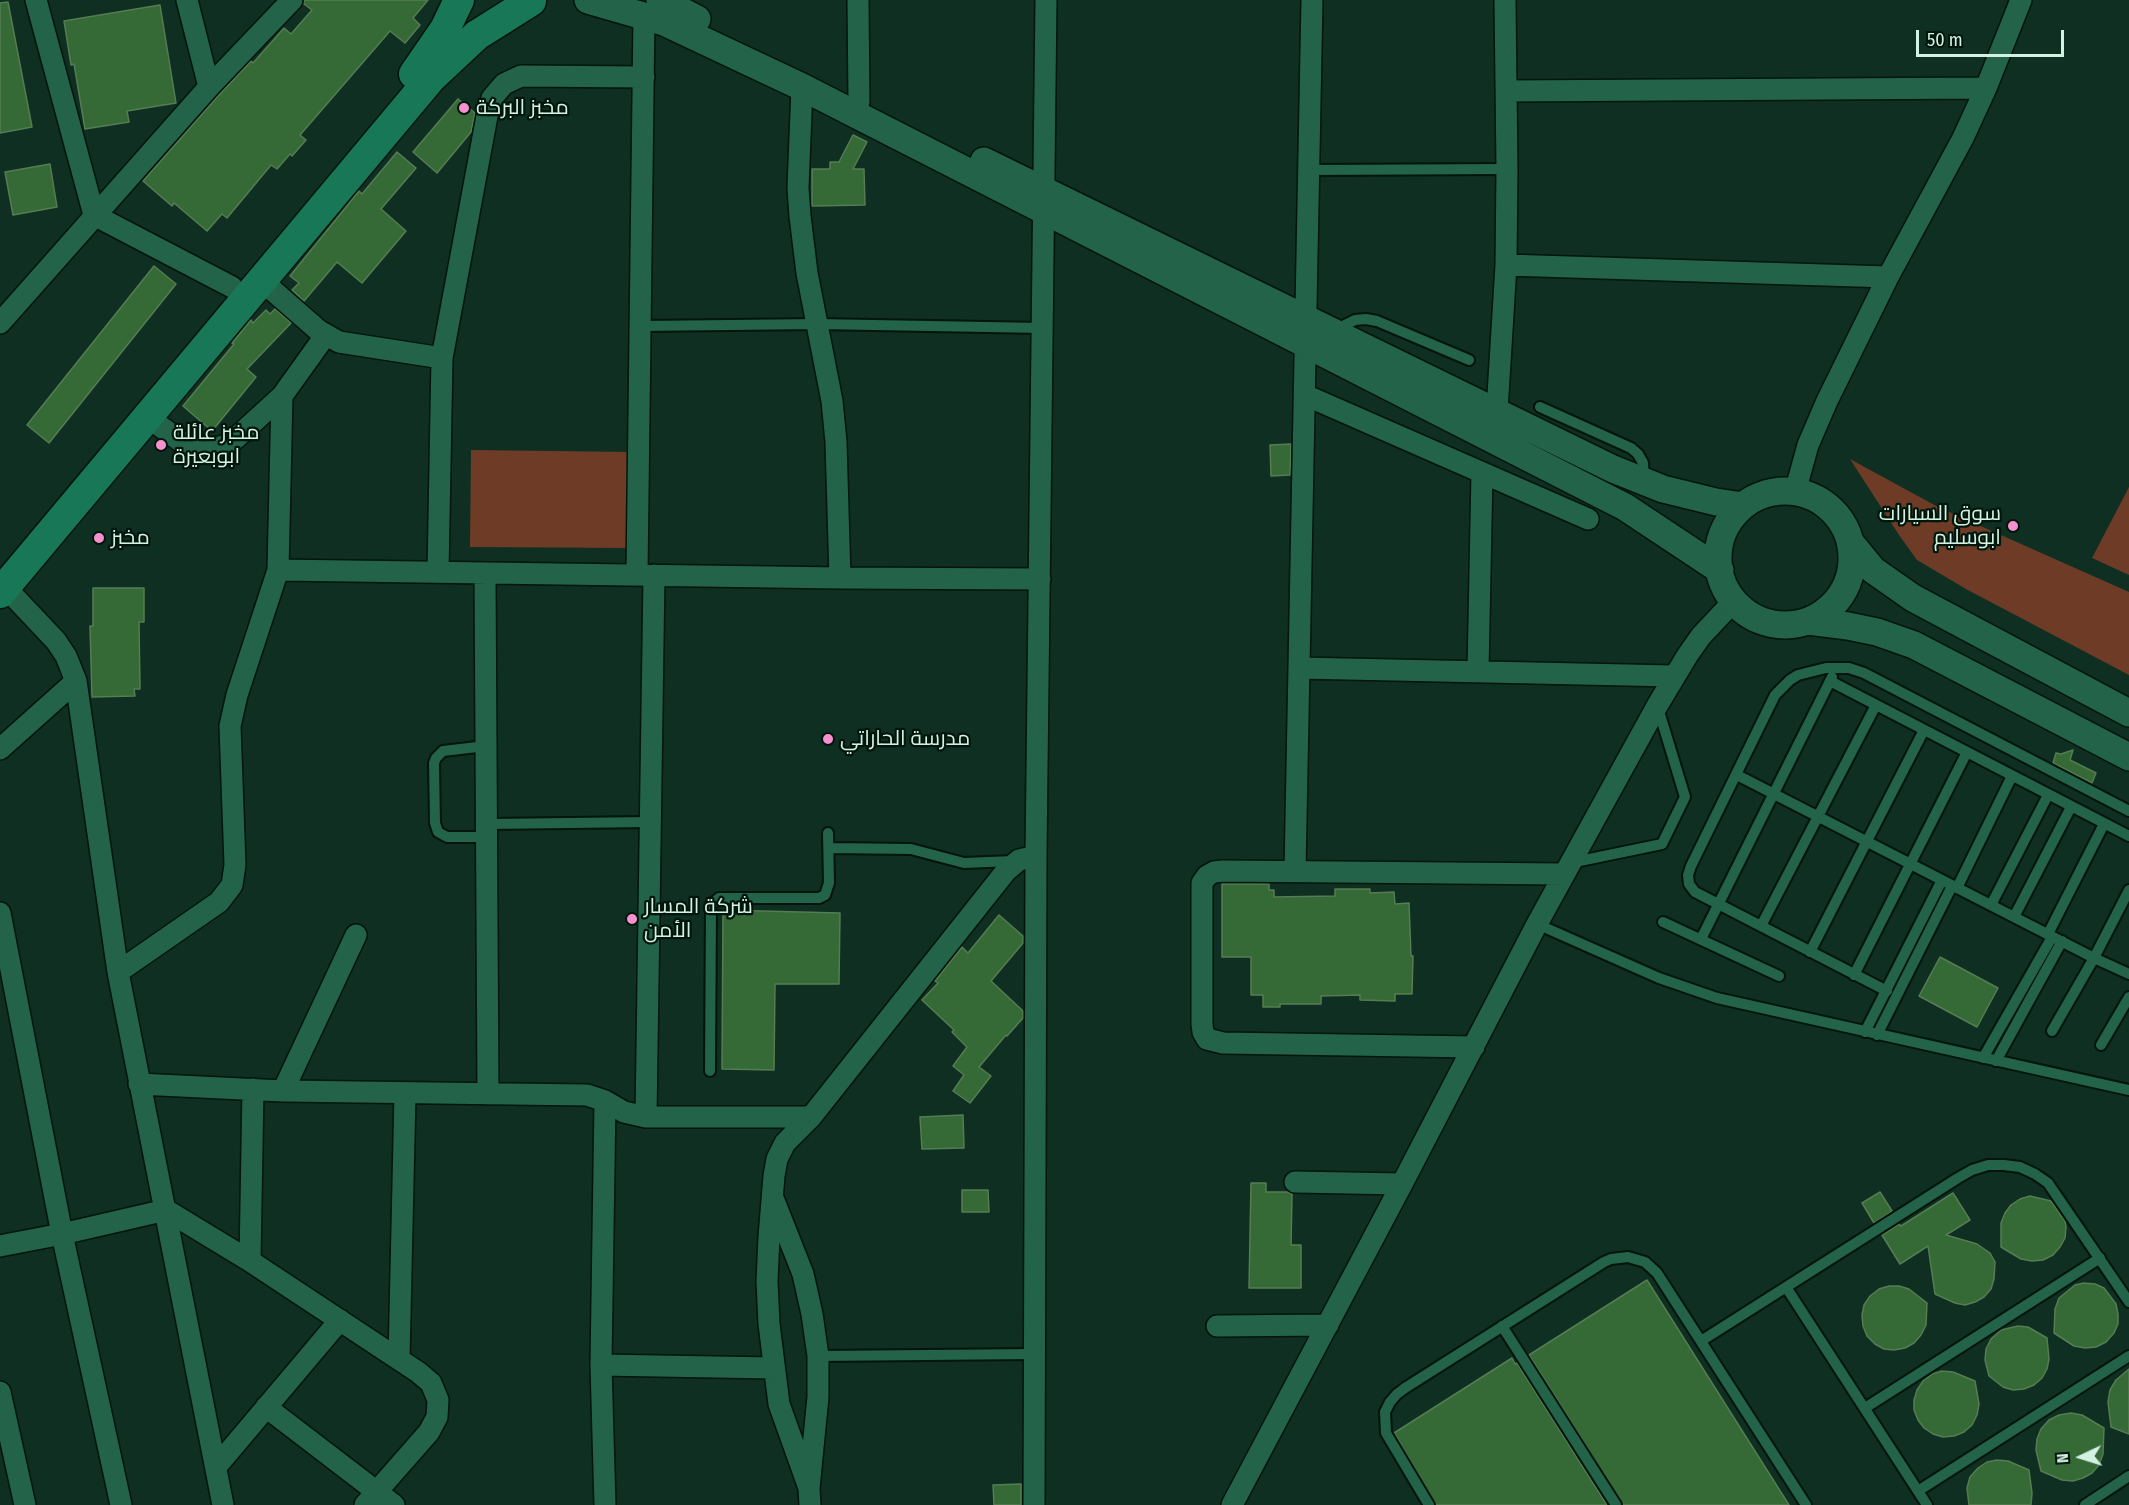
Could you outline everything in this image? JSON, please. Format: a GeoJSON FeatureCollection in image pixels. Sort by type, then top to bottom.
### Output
{"type":"FeatureCollection","features":[{"type":"Feature","properties":{"kind":"main road"},"geometry":{"type":"LineString","coordinates":[[2,582],[232,287],[421,66],[446,29],[459,0]]}},
{"type":"Feature","properties":{"kind":"main road"},"geometry":{"type":"LineString","coordinates":[[2,582],[149,418],[445,63],[494,23],[530,0]]}},
{"type":"Feature","properties":{"kind":"street"},"geometry":{"type":"LineString","coordinates":[[36,0],[94,215],[232,287]]}},
{"type":"Feature","properties":{"kind":"street"},"geometry":{"type":"LineString","coordinates":[[187,0],[209,87]]}},
{"type":"Feature","properties":{"kind":"street"},"geometry":{"type":"LineString","coordinates":[[0,323],[209,87],[292,0]]}},
{"type":"Feature","properties":{"kind":"street"},"geometry":{"type":"LineString","coordinates":[[588,0],[652,8],[859,102],[1044,200]]}},
{"type":"Feature","properties":{"kind":"street"},"geometry":{"type":"LineString","coordinates":[[858,0],[859,102]]}},
{"type":"Feature","properties":{"kind":"street"},"geometry":{"type":"LineString","coordinates":[[1034,1505],[1027,858],[1040,579],[1046,0]]}},
{"type":"Feature","properties":{"kind":"street"},"geometry":{"type":"LineString","coordinates":[[1295,871],[1312,0]]}},
{"type":"Feature","properties":{"kind":"street"},"geometry":{"type":"LineString","coordinates":[[1497,411],[1506,265],[1505,0]]}},
{"type":"Feature","properties":{"kind":"street"},"geometry":{"type":"LineString","coordinates":[[1795,492],[1817,423],[1888,277],[1943,176],[1986,88],[2021,0]]}},
{"type":"Feature","properties":{"kind":"street"},"geometry":{"type":"LineString","coordinates":[[646,1117],[650,822],[641,326],[644,76],[652,8]]}},
{"type":"Feature","properties":{"kind":"street"},"geometry":{"type":"LineString","coordinates":[[652,8],[684,30],[1044,200],[1307,330],[1625,507],[1720,570]]}},
{"type":"Feature","properties":{"kind":"street"},"geometry":{"type":"LineString","coordinates":[[438,572],[442,358],[492,98],[504,84],[521,76],[644,76]]}},
{"type":"Feature","properties":{"kind":"street"},"geometry":{"type":"LineString","coordinates":[[802,87],[798,188],[802,245],[826,364],[835,432],[840,578]]}},
{"type":"Feature","properties":{"kind":"street"},"geometry":{"type":"LineString","coordinates":[[1506,91],[1986,88]]}},
{"type":"Feature","properties":{"kind":"street"},"geometry":{"type":"LineString","coordinates":[[1506,265],[1888,277]]}},
{"type":"Feature","properties":{"kind":"street"},"geometry":{"type":"LineString","coordinates":[[262,281],[326,336],[339,342],[442,358]]}},
{"type":"Feature","properties":{"kind":"street"},"geometry":{"type":"LineString","coordinates":[[1307,330],[1337,332],[1644,482],[1689,497],[1743,506]]}},
{"type":"Feature","properties":{"kind":"street"},"geometry":{"type":"LineString","coordinates":[[149,418],[183,443],[196,448],[210,449],[224,446],[282,396],[326,336]]}},
{"type":"Feature","properties":{"kind":"street"},"geometry":{"type":"LineString","coordinates":[[118,972],[219,902],[232,885],[235,865],[230,726],[237,694],[278,570],[282,396]]}},
{"type":"Feature","properties":{"kind":"street"},"geometry":{"type":"LineString","coordinates":[[1305,396],[1588,519]]}},
{"type":"Feature","properties":{"kind":"street"},"geometry":{"type":"LineString","coordinates":[[1478,671],[1482,473]]}},
{"type":"Feature","properties":{"kind":"street"},"geometry":{"type":"LineString","coordinates":[[1808,621],[1825,612],[1839,598],[1848,581],[1852,562],[1850,542],[1846,530],[1830,508],[1820,500],[1795,492],[1767,494],[1743,506],[1733,516],[1720,542],[1718,556],[1722,581],[1734,601],[1746,612],[1760,620],[1784,625],[1808,621],[1848,626],[1877,632],[1914,645],[2129,757]]}},
{"type":"Feature","properties":{"kind":"street"},"geometry":{"type":"LineString","coordinates":[[1850,542],[1873,570],[1913,598],[2129,713]]}},
{"type":"Feature","properties":{"kind":"street"},"geometry":{"type":"LineString","coordinates":[[278,570],[1040,579]]}},
{"type":"Feature","properties":{"kind":"street"},"geometry":{"type":"LineString","coordinates":[[485,573],[488,1094]]}},
{"type":"Feature","properties":{"kind":"street"},"geometry":{"type":"LineString","coordinates":[[2,582],[56,641],[66,656],[76,681],[118,972],[223,1505]]}},
{"type":"Feature","properties":{"kind":"street"},"geometry":{"type":"LineString","coordinates":[[1232,1505],[1537,924],[1657,705],[1701,636],[1734,601]]}},
{"type":"Feature","properties":{"kind":"street"},"geometry":{"type":"LineString","coordinates":[[1299,668],[1674,676]]}},
{"type":"Feature","properties":{"kind":"street"},"geometry":{"type":"LineString","coordinates":[[0,749],[76,681]]}},
{"type":"Feature","properties":{"kind":"street"},"geometry":{"type":"LineString","coordinates":[[809,1496],[779,1404],[773,1368],[767,1281],[775,1167],[781,1151],[811,1117],[1006,871],[1027,858]]}},
{"type":"Feature","properties":{"kind":"street"},"geometry":{"type":"LineString","coordinates":[[1474,1047],[1223,1043],[1207,1039],[1202,1024],[1202,883],[1214,872],[1567,869]]}},
{"type":"Feature","properties":{"kind":"street"},"geometry":{"type":"LineString","coordinates":[[0,913],[62,1234],[121,1505]]}},
{"type":"Feature","properties":{"kind":"street"},"geometry":{"type":"LineString","coordinates":[[283,1091],[356,935]]}},
{"type":"Feature","properties":{"kind":"street"},"geometry":{"type":"LineString","coordinates":[[139,1084],[405,1094],[587,1095],[605,1101],[624,1112],[646,1117],[811,1117]]}},
{"type":"Feature","properties":{"kind":"street"},"geometry":{"type":"LineString","coordinates":[[250,1261],[253,1089]]}},
{"type":"Feature","properties":{"kind":"street"},"geometry":{"type":"LineString","coordinates":[[399,1359],[405,1094]]}},
{"type":"Feature","properties":{"kind":"street"},"geometry":{"type":"LineString","coordinates":[[605,1101],[601,1365],[605,1505]]}},
{"type":"Feature","properties":{"kind":"street"},"geometry":{"type":"LineString","coordinates":[[1295,1182],[1402,1184]]}},
{"type":"Feature","properties":{"kind":"street"},"geometry":{"type":"LineString","coordinates":[[772,1195],[803,1274],[818,1356],[819,1398],[809,1496]]}},
{"type":"Feature","properties":{"kind":"street"},"geometry":{"type":"LineString","coordinates":[[0,1246],[166,1210],[250,1261],[399,1359],[431,1383],[438,1400],[437,1417],[429,1432],[371,1498]]}},
{"type":"Feature","properties":{"kind":"street"},"geometry":{"type":"LineString","coordinates":[[216,1467],[340,1320]]}},
{"type":"Feature","properties":{"kind":"street"},"geometry":{"type":"LineString","coordinates":[[1218,1326],[1328,1324]]}},
{"type":"Feature","properties":{"kind":"street"},"geometry":{"type":"LineString","coordinates":[[601,1365],[773,1368]]}},
{"type":"Feature","properties":{"kind":"street"},"geometry":{"type":"LineString","coordinates":[[0,1392],[25,1505]]}},
{"type":"Feature","properties":{"kind":"street"},"geometry":{"type":"LineString","coordinates":[[266,1407],[371,1498],[394,1505]]}},
{"type":"Feature","properties":{"kind":"lane"},"geometry":{"type":"LineString","coordinates":[[1309,170],[1507,169]]}},
{"type":"Feature","properties":{"kind":"lane"},"geometry":{"type":"LineString","coordinates":[[1337,332],[1345,324],[1355,320],[1377,321],[1469,360]]}},
{"type":"Feature","properties":{"kind":"lane"},"geometry":{"type":"LineString","coordinates":[[641,326],[817,324],[1043,328]]}},
{"type":"Feature","properties":{"kind":"lane"},"geometry":{"type":"LineString","coordinates":[[1540,407],[1631,448],[1638,454],[1642,463],[1644,482]]}},
{"type":"Feature","properties":{"kind":"lane"},"geometry":{"type":"LineString","coordinates":[[1701,939],[1838,668]]}},
{"type":"Feature","properties":{"kind":"lane"},"geometry":{"type":"LineString","coordinates":[[1887,992],[1695,892],[1689,884],[1688,875],[1776,695],[1782,687],[1798,675],[1838,668],[1849,668],[1864,673],[2129,811]]}},
{"type":"Feature","properties":{"kind":"lane"},"geometry":{"type":"LineString","coordinates":[[1830,681],[2129,836]]}},
{"type":"Feature","properties":{"kind":"lane"},"geometry":{"type":"LineString","coordinates":[[1567,869],[1662,844],[1685,797],[1657,705]]}},
{"type":"Feature","properties":{"kind":"lane"},"geometry":{"type":"LineString","coordinates":[[1761,926],[1876,705]]}},
{"type":"Feature","properties":{"kind":"lane"},"geometry":{"type":"LineString","coordinates":[[1810,952],[1924,730]]}},
{"type":"Feature","properties":{"kind":"lane"},"geometry":{"type":"LineString","coordinates":[[486,746],[443,751],[436,758],[434,763],[435,823],[438,832],[447,837],[487,831],[650,822]]}},
{"type":"Feature","properties":{"kind":"lane"},"geometry":{"type":"LineString","coordinates":[[1854,975],[1967,752]]}},
{"type":"Feature","properties":{"kind":"lane"},"geometry":{"type":"LineString","coordinates":[[1737,775],[2129,974]]}},
{"type":"Feature","properties":{"kind":"lane"},"geometry":{"type":"LineString","coordinates":[[1877,1035],[2012,776]]}},
{"type":"Feature","properties":{"kind":"lane"},"geometry":{"type":"LineString","coordinates":[[1991,905],[2048,795]]}},
{"type":"Feature","properties":{"kind":"lane"},"geometry":{"type":"LineString","coordinates":[[2014,917],[2072,807]]}},
{"type":"Feature","properties":{"kind":"lane"},"geometry":{"type":"LineString","coordinates":[[1996,1061],[2104,824]]}},
{"type":"Feature","properties":{"kind":"lane"},"geometry":{"type":"LineString","coordinates":[[710,1071],[711,905],[719,898],[819,898],[828,889],[828,833]]}},
{"type":"Feature","properties":{"kind":"lane"},"geometry":{"type":"LineString","coordinates":[[829,848],[911,849],[964,863],[1027,858]]}},
{"type":"Feature","properties":{"kind":"lane"},"geometry":{"type":"LineString","coordinates":[[1865,1032],[1942,880]]}},
{"type":"Feature","properties":{"kind":"lane"},"geometry":{"type":"LineString","coordinates":[[2052,1031],[2094,958],[2129,890]]}},
{"type":"Feature","properties":{"kind":"lane"},"geometry":{"type":"LineString","coordinates":[[1663,922],[1779,976]]}},
{"type":"Feature","properties":{"kind":"lane"},"geometry":{"type":"LineString","coordinates":[[1537,924],[1688,989],[1747,1006],[2129,1090]]}},
{"type":"Feature","properties":{"kind":"lane"},"geometry":{"type":"LineString","coordinates":[[1983,1058],[2054,937]]}},
{"type":"Feature","properties":{"kind":"lane"},"geometry":{"type":"LineString","coordinates":[[2101,1045],[2129,997]]}},
{"type":"Feature","properties":{"kind":"lane"},"geometry":{"type":"LineString","coordinates":[[1701,1341],[1958,1178],[1988,1165],[2020,1167],[2035,1174],[2048,1184],[2129,1302]]}},
{"type":"Feature","properties":{"kind":"lane"},"geometry":{"type":"LineString","coordinates":[[1430,1505],[1386,1433],[1385,1412],[1390,1402],[1397,1394],[1604,1262],[1628,1257],[1645,1262],[1657,1273],[1806,1505]]}},
{"type":"Feature","properties":{"kind":"lane"},"geometry":{"type":"LineString","coordinates":[[1865,1408],[2100,1258]]}},
{"type":"Feature","properties":{"kind":"lane"},"geometry":{"type":"LineString","coordinates":[[1786,1287],[1927,1505]]}},
{"type":"Feature","properties":{"kind":"lane"},"geometry":{"type":"LineString","coordinates":[[1502,1326],[1616,1505]]}},
{"type":"Feature","properties":{"kind":"lane"},"geometry":{"type":"LineString","coordinates":[[818,1356],[1034,1354]]}},
{"type":"Feature","properties":{"kind":"lane"},"geometry":{"type":"LineString","coordinates":[[1918,1491],[2129,1356]]}},
{"type":"Feature","properties":{"kind":"lane"},"geometry":{"type":"LineString","coordinates":[[2085,1505],[2129,1476]]}},
{"type":"Feature","properties":{"kind":"shaded area"},"geometry":{"type":"Polygon","coordinates":[[[471,450],[632,452],[631,548],[470,547],[471,450]]]}},
{"type":"Feature","properties":{"kind":"shaded area"},"geometry":{"type":"Polygon","coordinates":[[[1850,459],[1938,507],[2129,592],[2129,675],[1966,589],[1917,560],[1850,459]]]}},
{"type":"Feature","properties":{"kind":"shaded area"},"geometry":{"type":"Polygon","coordinates":[[[2129,487],[2129,575],[2092,558],[2129,487]]]}},
{"type":"Feature","properties":{"kind":"building"},"geometry":{"type":"Polygon","coordinates":[[[304,0],[428,0],[413,18],[420,25],[405,43],[390,31],[300,135],[306,140],[292,156],[290,154],[277,169],[271,165],[227,218],[222,214],[207,231],[174,203],[172,206],[143,181],[218,96],[251,61],[253,63],[284,28],[291,34],[312,10],[304,4],[304,0]]]}},
{"type":"Feature","properties":{"kind":"building"},"geometry":{"type":"Polygon","coordinates":[[[8,2],[32,127],[0,133],[0,3],[8,2]]]}},
{"type":"Feature","properties":{"kind":"building"},"geometry":{"type":"Polygon","coordinates":[[[160,5],[176,103],[127,111],[129,122],[85,129],[64,21],[160,5]]]}},
{"type":"Feature","properties":{"kind":"building"},"geometry":{"type":"Polygon","coordinates":[[[458,99],[475,113],[471,132],[437,173],[413,152],[458,99]]]}},
{"type":"Feature","properties":{"kind":"building"},"geometry":{"type":"Polygon","coordinates":[[[853,135],[867,142],[853,169],[864,169],[865,205],[812,206],[812,169],[830,169],[830,162],[839,162],[853,135]]]}},
{"type":"Feature","properties":{"kind":"building"},"geometry":{"type":"Polygon","coordinates":[[[397,152],[416,168],[381,209],[406,231],[362,283],[337,262],[304,301],[292,290],[299,283],[290,276],[359,191],[362,194],[397,152]]]}},
{"type":"Feature","properties":{"kind":"building"},"geometry":{"type":"Polygon","coordinates":[[[50,164],[57,207],[13,215],[5,172],[50,164]]]}},
{"type":"Feature","properties":{"kind":"building"},"geometry":{"type":"Polygon","coordinates":[[[154,266],[176,284],[49,443],[27,425],[154,266]]]}},
{"type":"Feature","properties":{"kind":"building"},"geometry":{"type":"Polygon","coordinates":[[[275,309],[291,323],[247,369],[256,377],[212,431],[183,406],[251,320],[253,323],[266,310],[270,314],[275,309]]]}},
{"type":"Feature","properties":{"kind":"building"},"geometry":{"type":"Polygon","coordinates":[[[1291,444],[1290,475],[1271,476],[1270,445],[1291,444]]]}},
{"type":"Feature","properties":{"kind":"building"},"geometry":{"type":"Polygon","coordinates":[[[93,588],[144,588],[144,622],[139,622],[140,689],[134,689],[135,696],[92,697],[90,626],[93,626],[93,588]]]}},
{"type":"Feature","properties":{"kind":"building"},"geometry":{"type":"Polygon","coordinates":[[[2073,750],[2070,760],[2096,773],[2092,783],[2053,763],[2056,753],[2061,754],[2073,750]]]}},
{"type":"Feature","properties":{"kind":"building"},"geometry":{"type":"Polygon","coordinates":[[[1222,884],[1269,884],[1269,890],[1274,890],[1274,897],[1335,896],[1335,889],[1370,889],[1370,893],[1394,892],[1395,904],[1409,903],[1411,956],[1413,956],[1412,994],[1395,994],[1395,1001],[1360,1000],[1360,995],[1321,996],[1321,1004],[1280,1004],[1280,1007],[1263,1007],[1263,995],[1251,995],[1251,957],[1222,957],[1222,884]]]}},
{"type":"Feature","properties":{"kind":"building"},"geometry":{"type":"Polygon","coordinates":[[[723,910],[840,913],[839,984],[775,984],[774,1070],[722,1069],[723,910]]]}},
{"type":"Feature","properties":{"kind":"building"},"geometry":{"type":"Polygon","coordinates":[[[999,915],[1023,936],[1023,943],[991,981],[1023,1011],[1023,1018],[979,1067],[991,1076],[970,1103],[953,1091],[964,1075],[953,1066],[967,1047],[952,1032],[954,1030],[922,1000],[938,983],[935,981],[962,947],[968,953],[999,915]]]}},
{"type":"Feature","properties":{"kind":"building"},"geometry":{"type":"Polygon","coordinates":[[[1940,957],[1998,988],[1977,1027],[1919,996],[1940,957]]]}},
{"type":"Feature","properties":{"kind":"building"},"geometry":{"type":"Polygon","coordinates":[[[963,1115],[964,1148],[922,1149],[920,1117],[963,1115]]]}},
{"type":"Feature","properties":{"kind":"building"},"geometry":{"type":"Polygon","coordinates":[[[1251,1183],[1266,1183],[1266,1192],[1292,1194],[1291,1245],[1301,1245],[1301,1288],[1249,1288],[1251,1183]]]}},
{"type":"Feature","properties":{"kind":"building"},"geometry":{"type":"Polygon","coordinates":[[[962,1190],[988,1190],[989,1212],[962,1212],[962,1190]]]}},
{"type":"Feature","properties":{"kind":"building"},"geometry":{"type":"Polygon","coordinates":[[[1880,1192],[1892,1211],[1874,1223],[1862,1203],[1880,1192]]]}},
{"type":"Feature","properties":{"kind":"building"},"geometry":{"type":"Polygon","coordinates":[[[1953,1193],[1970,1220],[1946,1235],[1977,1244],[1990,1253],[1995,1262],[1991,1289],[1984,1297],[1965,1305],[1935,1294],[1928,1246],[1900,1264],[1882,1235],[1899,1224],[1901,1226],[1953,1193]]]}},
{"type":"Feature","properties":{"kind":"building"},"geometry":{"type":"Polygon","coordinates":[[[2030,1196],[2051,1201],[2065,1221],[2065,1238],[2060,1247],[2053,1255],[2043,1260],[2021,1259],[2001,1247],[2001,1223],[2005,1213],[2011,1205],[2030,1196]]]}},
{"type":"Feature","properties":{"kind":"building"},"geometry":{"type":"Polygon","coordinates":[[[1647,1280],[1789,1505],[1623,1505],[1529,1355],[1647,1280]]]}},
{"type":"Feature","properties":{"kind":"building"},"geometry":{"type":"Polygon","coordinates":[[[2084,1283],[2104,1288],[2116,1304],[2118,1314],[2118,1324],[2114,1333],[2106,1342],[2096,1347],[2074,1346],[2054,1333],[2055,1309],[2059,1298],[2075,1285],[2084,1283]]]}},
{"type":"Feature","properties":{"kind":"building"},"geometry":{"type":"Polygon","coordinates":[[[1889,1286],[1909,1289],[1927,1303],[1926,1325],[1921,1335],[1905,1348],[1894,1350],[1884,1349],[1867,1336],[1862,1315],[1864,1305],[1870,1296],[1879,1289],[1889,1286]]]}},
{"type":"Feature","properties":{"kind":"building"},"geometry":{"type":"Polygon","coordinates":[[[2018,1326],[2028,1327],[2047,1338],[2049,1359],[2042,1378],[2034,1385],[2013,1390],[2003,1387],[1989,1376],[1985,1360],[1986,1349],[1991,1339],[2001,1330],[2018,1326]]]}},
{"type":"Feature","properties":{"kind":"building"},"geometry":{"type":"Polygon","coordinates":[[[1512,1358],[1607,1505],[1436,1505],[1394,1433],[1512,1358]]]}},
{"type":"Feature","properties":{"kind":"building"},"geometry":{"type":"Polygon","coordinates":[[[2129,1369],[2129,1434],[2111,1427],[2108,1402],[2110,1390],[2116,1380],[2129,1369]]]}},
{"type":"Feature","properties":{"kind":"building"},"geometry":{"type":"Polygon","coordinates":[[[1942,1371],[1953,1372],[1975,1381],[1979,1404],[1977,1415],[1972,1425],[1964,1432],[1954,1436],[1943,1437],[1933,1434],[1924,1428],[1914,1410],[1917,1390],[1923,1381],[1932,1374],[1942,1371]]]}},
{"type":"Feature","properties":{"kind":"building"},"geometry":{"type":"Polygon","coordinates":[[[2071,1413],[2082,1415],[2104,1428],[2103,1454],[2099,1465],[2092,1473],[2073,1481],[2062,1480],[2041,1471],[2036,1450],[2041,1429],[2049,1420],[2071,1413]]]}},
{"type":"Feature","properties":{"kind":"building"},"geometry":{"type":"Polygon","coordinates":[[[2008,1461],[2029,1470],[2031,1505],[1969,1505],[1967,1488],[1970,1477],[1987,1462],[2008,1461]]]}},
{"type":"Feature","properties":{"kind":"building"},"geometry":{"type":"Polygon","coordinates":[[[1021,1484],[1021,1505],[994,1505],[993,1485],[1021,1484]]]}},
{"type":"Feature","properties":{"kind":"place","name":"مخبز البركة"},"geometry":{"type":"Point","coordinates":[464,108]}},
{"type":"Feature","properties":{"kind":"place","name":"مخبز عائلة ابوبعيرة"},"geometry":{"type":"Point","coordinates":[161,445]}},
{"type":"Feature","properties":{"kind":"place","name":"سوق السيارات ابوسليم"},"geometry":{"type":"Point","coordinates":[2013,526]}},
{"type":"Feature","properties":{"kind":"place","name":"مخبز"},"geometry":{"type":"Point","coordinates":[99,538]}},
{"type":"Feature","properties":{"kind":"place","name":"مدرسة الحاراتي"},"geometry":{"type":"Point","coordinates":[828,739]}},
{"type":"Feature","properties":{"kind":"place","name":"شركة المسار الأمن"},"geometry":{"type":"Point","coordinates":[632,919]}}]}
